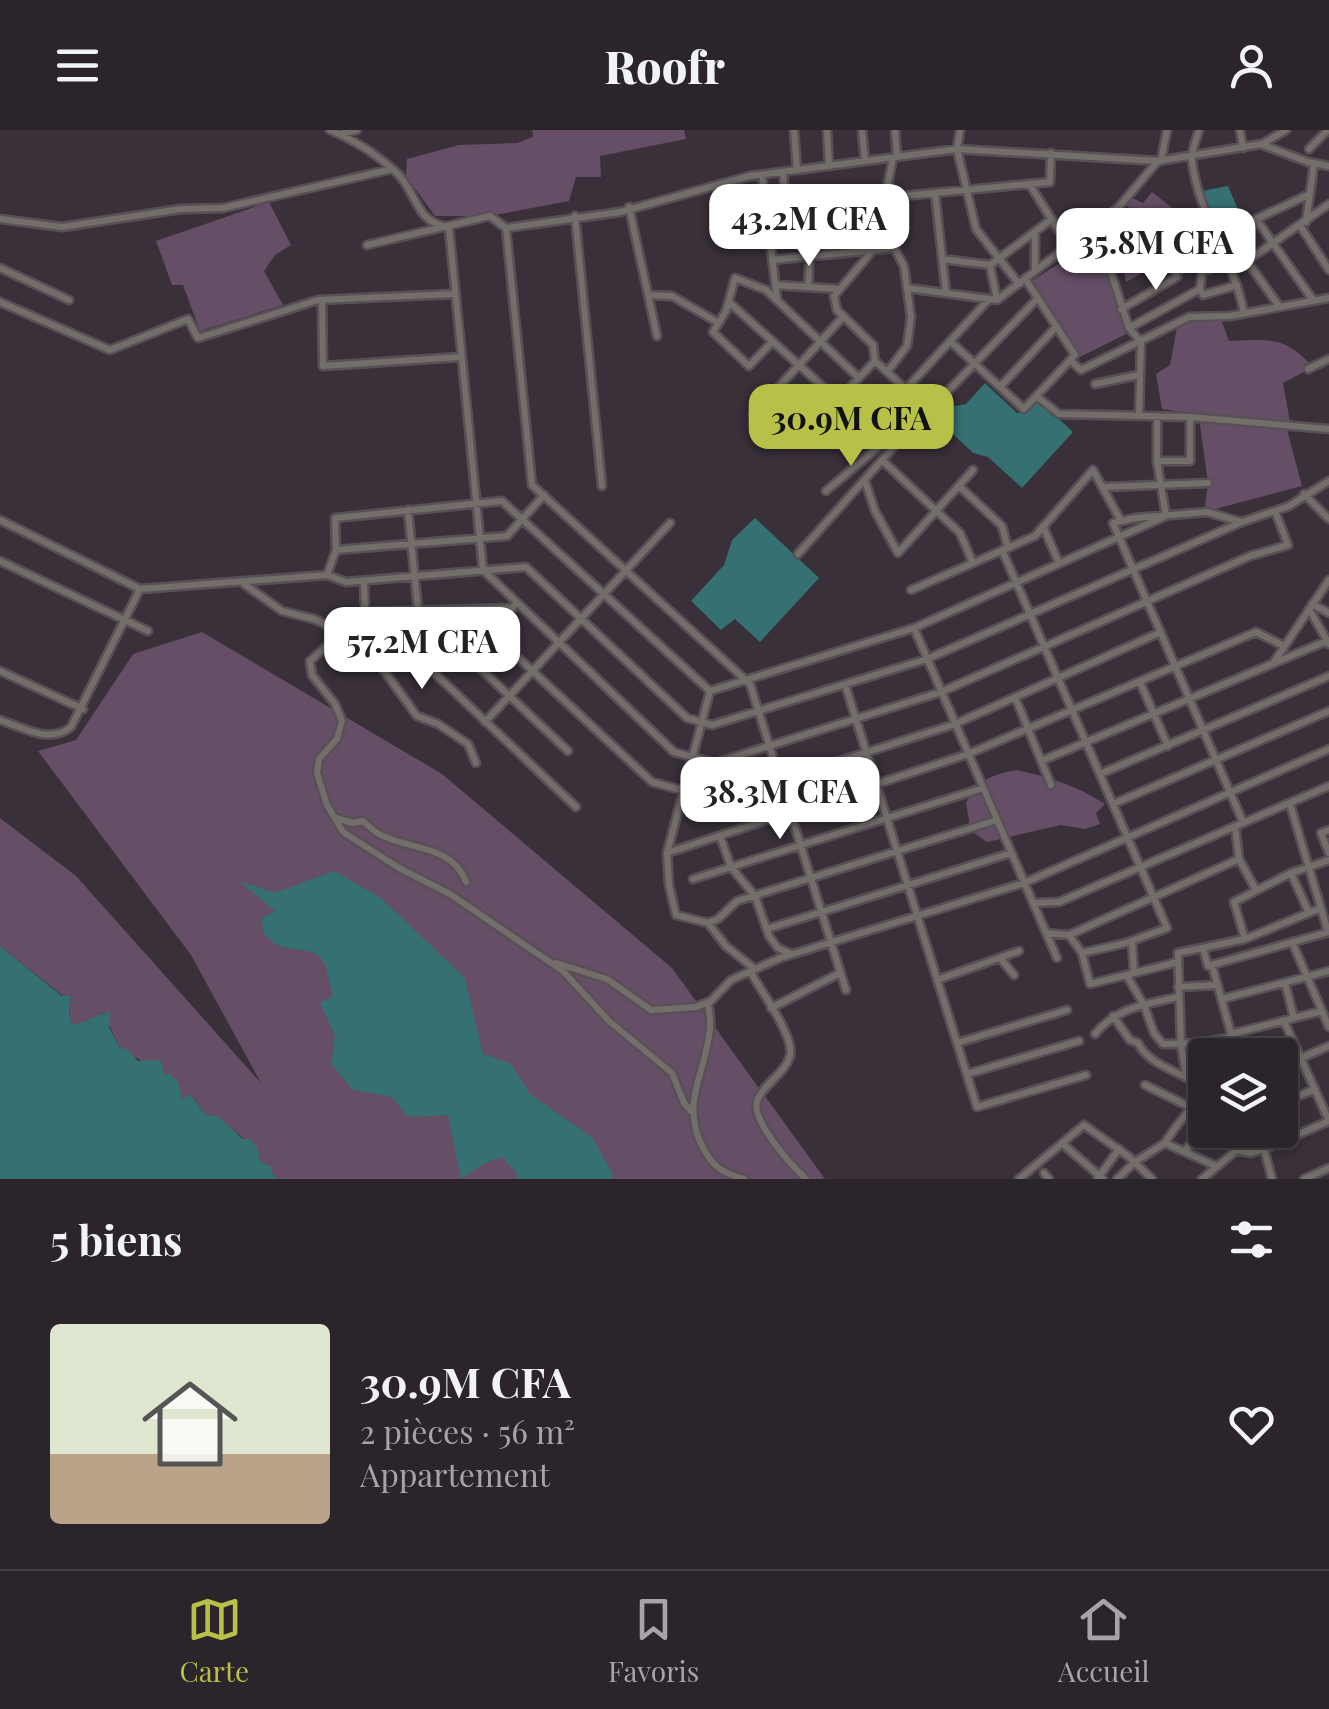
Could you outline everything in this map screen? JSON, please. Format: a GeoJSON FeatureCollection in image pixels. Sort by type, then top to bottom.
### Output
{"type":"FeatureCollection","features":[{"type":"Feature","properties":{"kind":"street"},"geometry":{"type":"LineString","coordinates":[[330,130],[392,169],[428,219],[449,228]]}},
{"type":"Feature","properties":{"kind":"street"},"geometry":{"type":"LineString","coordinates":[[341,134],[358,130]]}},
{"type":"Feature","properties":{"kind":"street"},"geometry":{"type":"LineString","coordinates":[[794,130],[798,170]]}},
{"type":"Feature","properties":{"kind":"street"},"geometry":{"type":"LineString","coordinates":[[827,130],[829,166]]}},
{"type":"Feature","properties":{"kind":"street"},"geometry":{"type":"LineString","coordinates":[[862,130],[865,161]]}},
{"type":"Feature","properties":{"kind":"street"},"geometry":{"type":"LineString","coordinates":[[887,372],[908,346],[911,316],[904,266],[881,218],[895,158],[895,130]]}},
{"type":"Feature","properties":{"kind":"street"},"geometry":{"type":"LineString","coordinates":[[950,341],[1024,409],[1075,355],[1038,298],[976,229],[957,150],[960,130]]}},
{"type":"Feature","properties":{"kind":"street"},"geometry":{"type":"LineString","coordinates":[[906,389],[993,300],[1096,228],[1118,208],[1160,161],[1167,130]]}},
{"type":"Feature","properties":{"kind":"street"},"geometry":{"type":"LineString","coordinates":[[1199,130],[1192,157],[1202,200],[1229,262],[1244,312]]}},
{"type":"Feature","properties":{"kind":"street"},"geometry":{"type":"LineString","coordinates":[[1240,130],[1243,148]]}},
{"type":"Feature","properties":{"kind":"street"},"geometry":{"type":"LineString","coordinates":[[1309,150],[1328,130]]}},
{"type":"Feature","properties":{"kind":"street"},"geometry":{"type":"LineString","coordinates":[[367,245],[490,216],[506,228],[620,212],[762,175],[865,161],[957,150],[1160,161],[1262,144],[1281,131]]}},
{"type":"Feature","properties":{"kind":"street"},"geometry":{"type":"LineString","coordinates":[[1262,144],[1314,164],[1329,165]]}},
{"type":"Feature","properties":{"kind":"street"},"geometry":{"type":"LineString","coordinates":[[766,209],[1050,182],[1051,153]]}},
{"type":"Feature","properties":{"kind":"street"},"geometry":{"type":"LineString","coordinates":[[1314,164],[1304,225],[1329,270]]}},
{"type":"Feature","properties":{"kind":"street"},"geometry":{"type":"LineString","coordinates":[[0,219],[62,227],[181,209],[223,208],[392,169]]}},
{"type":"Feature","properties":{"kind":"street"},"geometry":{"type":"LineString","coordinates":[[783,172],[786,208]]}},
{"type":"Feature","properties":{"kind":"street"},"geometry":{"type":"LineString","coordinates":[[762,175],[777,300]]}},
{"type":"Feature","properties":{"kind":"street"},"geometry":{"type":"LineString","coordinates":[[1030,184],[1069,247]]}},
{"type":"Feature","properties":{"kind":"street"},"geometry":{"type":"LineString","coordinates":[[935,193],[946,293]]}},
{"type":"Feature","properties":{"kind":"street"},"geometry":{"type":"LineString","coordinates":[[1310,194],[1256,219],[1312,300]]}},
{"type":"Feature","properties":{"kind":"street"},"geometry":{"type":"LineString","coordinates":[[629,208],[658,336]]}},
{"type":"Feature","properties":{"kind":"street"},"geometry":{"type":"LineString","coordinates":[[1247,261],[1328,208]]}},
{"type":"Feature","properties":{"kind":"street"},"geometry":{"type":"LineString","coordinates":[[574,216],[602,486]]}},
{"type":"Feature","properties":{"kind":"street"},"geometry":{"type":"LineString","coordinates":[[942,259],[990,265],[1052,219]]}},
{"type":"Feature","properties":{"kind":"street"},"geometry":{"type":"LineString","coordinates":[[449,228],[484,570],[515,605],[674,752],[715,763],[940,692],[1250,556],[1288,545],[1275,511]]}},
{"type":"Feature","properties":{"kind":"street"},"geometry":{"type":"LineString","coordinates":[[506,228],[532,484],[750,684],[846,990]]}},
{"type":"Feature","properties":{"kind":"street"},"geometry":{"type":"LineString","coordinates":[[1096,228],[1128,328],[1141,342],[1139,416]]}},
{"type":"Feature","properties":{"kind":"street"},"geometry":{"type":"LineString","coordinates":[[1035,232],[1036,271]]}},
{"type":"Feature","properties":{"kind":"street"},"geometry":{"type":"LineString","coordinates":[[772,260],[895,248]]}},
{"type":"Feature","properties":{"kind":"street"},"geometry":{"type":"LineString","coordinates":[[874,249],[834,296],[837,310],[873,345],[875,361],[931,412]]}},
{"type":"Feature","properties":{"kind":"street"},"geometry":{"type":"LineString","coordinates":[[808,287],[810,255]]}},
{"type":"Feature","properties":{"kind":"street"},"geometry":{"type":"LineString","coordinates":[[1202,272],[1238,258],[1247,261],[1279,306]]}},
{"type":"Feature","properties":{"kind":"street"},"geometry":{"type":"LineString","coordinates":[[1121,308],[1178,277],[1175,272],[1197,263],[1202,272],[1202,296],[1237,285]]}},
{"type":"Feature","properties":{"kind":"street"},"geometry":{"type":"LineString","coordinates":[[990,265],[993,300]]}},
{"type":"Feature","properties":{"kind":"street"},"geometry":{"type":"LineString","coordinates":[[0,268],[69,300]]}},
{"type":"Feature","properties":{"kind":"street"},"geometry":{"type":"LineString","coordinates":[[772,342],[749,366],[713,332],[729,302],[735,278],[766,290],[860,378]]}},
{"type":"Feature","properties":{"kind":"street"},"geometry":{"type":"LineString","coordinates":[[775,285],[840,289]]}},
{"type":"Feature","properties":{"kind":"street"},"geometry":{"type":"LineString","coordinates":[[907,288],[993,300]]}},
{"type":"Feature","properties":{"kind":"street"},"geometry":{"type":"LineString","coordinates":[[1128,328],[1200,290]]}},
{"type":"Feature","properties":{"kind":"street"},"geometry":{"type":"LineString","coordinates":[[0,302],[110,350],[188,319],[198,338],[322,300],[453,294]]}},
{"type":"Feature","properties":{"kind":"street"},"geometry":{"type":"LineString","coordinates":[[648,295],[672,296],[716,322]]}},
{"type":"Feature","properties":{"kind":"street"},"geometry":{"type":"LineString","coordinates":[[798,554],[892,449],[1038,298]]}},
{"type":"Feature","properties":{"kind":"street"},"geometry":{"type":"LineString","coordinates":[[1070,360],[1081,370],[1189,316],[1244,312],[1329,298]]}},
{"type":"Feature","properties":{"kind":"street"},"geometry":{"type":"LineString","coordinates":[[322,300],[322,366],[460,357]]}},
{"type":"Feature","properties":{"kind":"street"},"geometry":{"type":"LineString","coordinates":[[729,302],[892,449]]}},
{"type":"Feature","properties":{"kind":"street"},"geometry":{"type":"LineString","coordinates":[[753,415],[843,317]]}},
{"type":"Feature","properties":{"kind":"street"},"geometry":{"type":"LineString","coordinates":[[1000,387],[1056,327]]}},
{"type":"Feature","properties":{"kind":"street"},"geometry":{"type":"LineString","coordinates":[[1308,369],[1329,359]]}},
{"type":"Feature","properties":{"kind":"street"},"geometry":{"type":"LineString","coordinates":[[837,402],[875,361]]}},
{"type":"Feature","properties":{"kind":"street"},"geometry":{"type":"LineString","coordinates":[[1096,384],[1138,375]]}},
{"type":"Feature","properties":{"kind":"street"},"geometry":{"type":"LineString","coordinates":[[1036,396],[1060,414],[1190,417],[1329,428]]}},
{"type":"Feature","properties":{"kind":"street"},"geometry":{"type":"LineString","coordinates":[[1157,416],[1157,461],[1166,516]]}},
{"type":"Feature","properties":{"kind":"street"},"geometry":{"type":"LineString","coordinates":[[1157,461],[1190,462],[1190,417]]}},
{"type":"Feature","properties":{"kind":"street"},"geometry":{"type":"LineString","coordinates":[[826,492],[883,443]]}},
{"type":"Feature","properties":{"kind":"street"},"geometry":{"type":"LineString","coordinates":[[882,461],[960,533],[973,563]]}},
{"type":"Feature","properties":{"kind":"street"},"geometry":{"type":"LineString","coordinates":[[865,481],[875,511],[898,553],[973,470]]}},
{"type":"Feature","properties":{"kind":"street"},"geometry":{"type":"LineString","coordinates":[[911,590],[1035,536],[1093,470],[1121,521]]}},
{"type":"Feature","properties":{"kind":"street"},"geometry":{"type":"LineString","coordinates":[[0,520],[140,589],[328,575],[346,582],[364,581],[526,566],[687,718],[712,725],[927,659],[1242,522],[1293,504],[1329,480]]}},
{"type":"Feature","properties":{"kind":"street"},"geometry":{"type":"LineString","coordinates":[[1104,487],[1208,483]]}},
{"type":"Feature","properties":{"kind":"street"},"geometry":{"type":"LineString","coordinates":[[959,486],[1002,526],[1016,582],[1167,928],[1082,953]]}},
{"type":"Feature","properties":{"kind":"street"},"geometry":{"type":"LineString","coordinates":[[1304,494],[1329,519]]}},
{"type":"Feature","properties":{"kind":"street"},"geometry":{"type":"LineString","coordinates":[[336,550],[507,536],[544,496]]}},
{"type":"Feature","properties":{"kind":"street"},"geometry":{"type":"LineString","coordinates":[[328,575],[336,550],[335,518],[502,501],[710,691]]}},
{"type":"Feature","properties":{"kind":"street"},"geometry":{"type":"LineString","coordinates":[[408,510],[418,610],[568,751]]}},
{"type":"Feature","properties":{"kind":"street"},"geometry":{"type":"LineString","coordinates":[[1242,522],[1207,512],[1113,523],[1230,792],[1239,823],[1238,858],[1256,890]]}},
{"type":"Feature","properties":{"kind":"street"},"geometry":{"type":"LineString","coordinates":[[710,691],[914,628],[1166,516]]}},
{"type":"Feature","properties":{"kind":"street"},"geometry":{"type":"LineString","coordinates":[[486,722],[670,524]]}},
{"type":"Feature","properties":{"kind":"street"},"geometry":{"type":"LineString","coordinates":[[1043,526],[1059,563]]}},
{"type":"Feature","properties":{"kind":"street"},"geometry":{"type":"LineString","coordinates":[[0,561],[148,631]]}},
{"type":"Feature","properties":{"kind":"street"},"geometry":{"type":"LineString","coordinates":[[364,581],[367,612],[576,807]]}},
{"type":"Feature","properties":{"kind":"street"},"geometry":{"type":"LineString","coordinates":[[1272,664],[1329,581]]}},
{"type":"Feature","properties":{"kind":"street"},"geometry":{"type":"LineString","coordinates":[[243,584],[282,612],[342,632],[382,668],[417,716],[438,724],[468,744],[476,763]]}},
{"type":"Feature","properties":{"kind":"street"},"geometry":{"type":"LineString","coordinates":[[0,720],[46,736],[59,735],[72,727],[140,589]]}},
{"type":"Feature","properties":{"kind":"street"},"geometry":{"type":"LineString","coordinates":[[515,605],[367,612],[342,632],[310,661],[312,675],[342,722],[338,738],[321,757],[318,782],[334,818],[350,838],[450,894],[550,961],[570,977],[609,1021],[672,1073],[684,1103],[692,1111]]}},
{"type":"Feature","properties":{"kind":"street"},"geometry":{"type":"LineString","coordinates":[[491,630],[515,605]]}},
{"type":"Feature","properties":{"kind":"street"},"geometry":{"type":"LineString","coordinates":[[1310,606],[1329,614]]}},
{"type":"Feature","properties":{"kind":"street"},"geometry":{"type":"LineString","coordinates":[[1042,762],[1328,642],[1310,606]]}},
{"type":"Feature","properties":{"kind":"street"},"geometry":{"type":"LineString","coordinates":[[466,609],[652,782],[718,800],[955,724],[1160,632]]}},
{"type":"Feature","properties":{"kind":"street"},"geometry":{"type":"LineString","coordinates":[[914,628],[1057,958]]}},
{"type":"Feature","properties":{"kind":"street"},"geometry":{"type":"LineString","coordinates":[[667,852],[968,754],[1256,632],[1284,646]]}},
{"type":"Feature","properties":{"kind":"street"},"geometry":{"type":"LineString","coordinates":[[0,671],[83,709]]}},
{"type":"Feature","properties":{"kind":"street"},"geometry":{"type":"LineString","coordinates":[[1100,774],[1329,676]]}},
{"type":"Feature","properties":{"kind":"street"},"geometry":{"type":"LineString","coordinates":[[1140,682],[1168,746]]}},
{"type":"Feature","properties":{"kind":"street"},"geometry":{"type":"LineString","coordinates":[[845,684],[977,1107],[1086,1075]]}},
{"type":"Feature","properties":{"kind":"street"},"geometry":{"type":"LineString","coordinates":[[710,691],[667,852],[668,885],[676,915],[708,922],[737,901],[997,820]]}},
{"type":"Feature","properties":{"kind":"street"},"geometry":{"type":"LineString","coordinates":[[1015,697],[1051,785]]}},
{"type":"Feature","properties":{"kind":"street"},"geometry":{"type":"LineString","coordinates":[[1113,804],[1329,711]]}},
{"type":"Feature","properties":{"kind":"street"},"geometry":{"type":"LineString","coordinates":[[550,961],[607,979],[646,1009],[696,1007],[709,1002],[728,982],[752,970],[792,954],[1024,883],[1329,749]]}},
{"type":"Feature","properties":{"kind":"street"},"geometry":{"type":"LineString","coordinates":[[1032,901],[1040,905],[1056,902],[1329,786]]}},
{"type":"Feature","properties":{"kind":"street"},"geometry":{"type":"LineString","coordinates":[[694,878],[983,788]]}},
{"type":"Feature","properties":{"kind":"street"},"geometry":{"type":"LineString","coordinates":[[1204,948],[1208,966],[1329,932],[1290,804]]}},
{"type":"Feature","properties":{"kind":"street"},"geometry":{"type":"LineString","coordinates":[[334,818],[363,821],[382,836],[447,857],[458,864],[466,882]]}},
{"type":"Feature","properties":{"kind":"street"},"geometry":{"type":"LineString","coordinates":[[1246,939],[1234,902],[1329,857],[1321,833],[1329,830]]}},
{"type":"Feature","properties":{"kind":"street"},"geometry":{"type":"LineString","coordinates":[[720,836],[731,867],[756,896],[778,948],[792,954]]}},
{"type":"Feature","properties":{"kind":"street"},"geometry":{"type":"LineString","coordinates":[[767,929],[1011,853]]}},
{"type":"Feature","properties":{"kind":"street"},"geometry":{"type":"LineString","coordinates":[[1046,933],[1068,935],[1238,858]]}},
{"type":"Feature","properties":{"kind":"street"},"geometry":{"type":"LineString","coordinates":[[1291,873],[1309,913]]}},
{"type":"Feature","properties":{"kind":"street"},"geometry":{"type":"LineString","coordinates":[[1186,1075],[1181,1045],[1178,953],[1246,939],[1309,913],[1329,899]]}},
{"type":"Feature","properties":{"kind":"street"},"geometry":{"type":"LineString","coordinates":[[708,922],[752,970],[787,1034],[790,1055],[756,1104],[777,1146],[806,1179]]}},
{"type":"Feature","properties":{"kind":"street"},"geometry":{"type":"LineString","coordinates":[[1068,935],[1082,953],[1089,984],[1178,962]]}},
{"type":"Feature","properties":{"kind":"street"},"geometry":{"type":"LineString","coordinates":[[1132,941],[1131,975],[1157,1038],[1166,1046],[1232,1035],[1322,1011]]}},
{"type":"Feature","properties":{"kind":"street"},"geometry":{"type":"LineString","coordinates":[[1292,942],[1329,1028]]}},
{"type":"Feature","properties":{"kind":"street"},"geometry":{"type":"LineString","coordinates":[[937,980],[1020,952]]}},
{"type":"Feature","properties":{"kind":"street"},"geometry":{"type":"LineString","coordinates":[[1002,959],[1014,975]]}},
{"type":"Feature","properties":{"kind":"street"},"geometry":{"type":"LineString","coordinates":[[1212,965],[1233,1038]]}},
{"type":"Feature","properties":{"kind":"street"},"geometry":{"type":"LineString","coordinates":[[1222,999],[1329,971]]}},
{"type":"Feature","properties":{"kind":"street"},"geometry":{"type":"LineString","coordinates":[[772,1008],[840,973]]}},
{"type":"Feature","properties":{"kind":"street"},"geometry":{"type":"LineString","coordinates":[[1285,983],[1294,1018]]}},
{"type":"Feature","properties":{"kind":"street"},"geometry":{"type":"LineString","coordinates":[[1178,987],[1218,986]]}},
{"type":"Feature","properties":{"kind":"street"},"geometry":{"type":"LineString","coordinates":[[1095,1034],[1113,1016],[1144,1004],[1178,998]]}},
{"type":"Feature","properties":{"kind":"street"},"geometry":{"type":"LineString","coordinates":[[709,1002],[708,1045],[694,1089],[696,1135],[712,1163],[744,1179]]}},
{"type":"Feature","properties":{"kind":"street"},"geometry":{"type":"LineString","coordinates":[[957,1044],[1067,1010]]}},
{"type":"Feature","properties":{"kind":"street"},"geometry":{"type":"LineString","coordinates":[[1113,1016],[1130,1040],[1157,1038]]}},
{"type":"Feature","properties":{"kind":"street"},"geometry":{"type":"LineString","coordinates":[[1242,1148],[1251,1153],[1264,1149],[1329,1121],[1284,1021]]}},
{"type":"Feature","properties":{"kind":"street"},"geometry":{"type":"LineString","coordinates":[[966,1074],[1079,1040]]}},
{"type":"Feature","properties":{"kind":"street"},"geometry":{"type":"LineString","coordinates":[[1138,1042],[1151,1060],[1186,1075]]}},
{"type":"Feature","properties":{"kind":"street"},"geometry":{"type":"LineString","coordinates":[[1298,1060],[1329,1046]]}},
{"type":"Feature","properties":{"kind":"street"},"geometry":{"type":"LineString","coordinates":[[1145,1085],[1188,1106]]}},
{"type":"Feature","properties":{"kind":"street"},"geometry":{"type":"LineString","coordinates":[[1298,1096],[1315,1088]]}},
{"type":"Feature","properties":{"kind":"street"},"geometry":{"type":"LineString","coordinates":[[1117,1179],[1165,1143],[1188,1110]]}},
{"type":"Feature","properties":{"kind":"street"},"geometry":{"type":"LineString","coordinates":[[1019,1179],[1079,1128],[1088,1126],[1152,1179]]}},
{"type":"Feature","properties":{"kind":"street"},"geometry":{"type":"LineString","coordinates":[[1165,1143],[1216,1166]]}},
{"type":"Feature","properties":{"kind":"street"},"geometry":{"type":"LineString","coordinates":[[1063,1144],[1100,1178],[1119,1150]]}},
{"type":"Feature","properties":{"kind":"street"},"geometry":{"type":"LineString","coordinates":[[1202,1179],[1236,1148]]}},
{"type":"Feature","properties":{"kind":"street"},"geometry":{"type":"LineString","coordinates":[[1264,1149],[1270,1177]]}},
{"type":"Feature","properties":{"kind":"street"},"geometry":{"type":"LineString","coordinates":[[1304,1179],[1329,1168]]}},
{"type":"Feature","properties":{"kind":"shaded area"},"geometry":{"type":"Polygon","coordinates":[[[532,130],[684,130],[686,139],[600,156],[601,177],[576,177],[569,201],[490,216],[435,216],[406,176],[407,159],[459,145],[517,143],[533,137],[532,130]]]}},
{"type":"Feature","properties":{"kind":"shaded area"},"geometry":{"type":"Polygon","coordinates":[[[1152,192],[1181,215],[1174,227],[1180,239],[1166,260],[1126,282],[1123,267],[1105,257],[1126,334],[1078,358],[1028,283],[1089,245],[1094,260],[1115,249],[1108,238],[1099,236],[1107,224],[1125,216],[1137,220],[1137,214],[1123,203],[1128,196],[1143,203],[1152,192]]]}},
{"type":"Feature","properties":{"kind":"shaded area"},"geometry":{"type":"Polygon","coordinates":[[[269,202],[291,245],[275,255],[264,271],[283,305],[200,331],[183,285],[172,285],[156,241],[269,202]]]}},
{"type":"Feature","properties":{"kind":"shaded area"},"geometry":{"type":"Polygon","coordinates":[[[1220,316],[1229,341],[1284,344],[1313,367],[1283,383],[1290,422],[1286,426],[1302,486],[1204,512],[1208,483],[1199,418],[1248,422],[1162,409],[1156,374],[1170,365],[1178,322],[1220,316]]]}},
{"type":"Feature","properties":{"kind":"shaded area"},"geometry":{"type":"Polygon","coordinates":[[[202,632],[442,774],[672,968],[825,1179],[278,1179],[260,1162],[257,1148],[219,1119],[205,1114],[191,1095],[182,1101],[164,1075],[120,1048],[103,1013],[86,1024],[72,1024],[71,996],[63,996],[0,946],[0,818],[76,876],[261,1083],[191,955],[38,751],[76,740],[133,654],[202,632]]]}},
{"type":"Feature","properties":{"kind":"shaded area"},"geometry":{"type":"Polygon","coordinates":[[[1017,770],[1063,783],[1105,804],[1096,813],[1100,824],[1085,829],[1061,825],[987,842],[971,831],[966,803],[987,779],[1017,770]]]}},
{"type":"Feature","properties":{"kind":"water"},"geometry":{"type":"Polygon","coordinates":[[[1228,186],[1253,245],[1230,254],[1202,191],[1228,186]]]}},
{"type":"Feature","properties":{"kind":"water"},"geometry":{"type":"Polygon","coordinates":[[[985,383],[1017,413],[1025,413],[1039,401],[1073,432],[1022,488],[988,457],[973,453],[937,419],[948,407],[966,404],[985,383]]]}},
{"type":"Feature","properties":{"kind":"water"},"geometry":{"type":"Polygon","coordinates":[[[755,518],[819,578],[760,642],[735,619],[721,630],[691,601],[724,565],[732,540],[755,518]]]}},
{"type":"Feature","properties":{"kind":"water"},"geometry":{"type":"Polygon","coordinates":[[[334,871],[381,898],[465,978],[483,1054],[510,1063],[530,1094],[593,1138],[612,1179],[516,1179],[517,1174],[502,1157],[461,1179],[448,1115],[408,1117],[392,1097],[353,1090],[331,1064],[335,1036],[320,1003],[333,996],[325,965],[316,954],[272,941],[263,932],[262,918],[275,911],[239,881],[275,893],[334,871]]]}},
{"type":"Feature","properties":{"kind":"water"},"geometry":{"type":"Polygon","coordinates":[[[0,946],[62,996],[71,996],[72,1024],[111,1012],[109,1027],[120,1048],[127,1049],[138,1061],[161,1060],[164,1074],[170,1074],[179,1083],[182,1100],[190,1094],[205,1114],[219,1117],[243,1139],[249,1139],[257,1147],[261,1162],[272,1167],[278,1179],[0,1179],[0,946]]]}}]}
